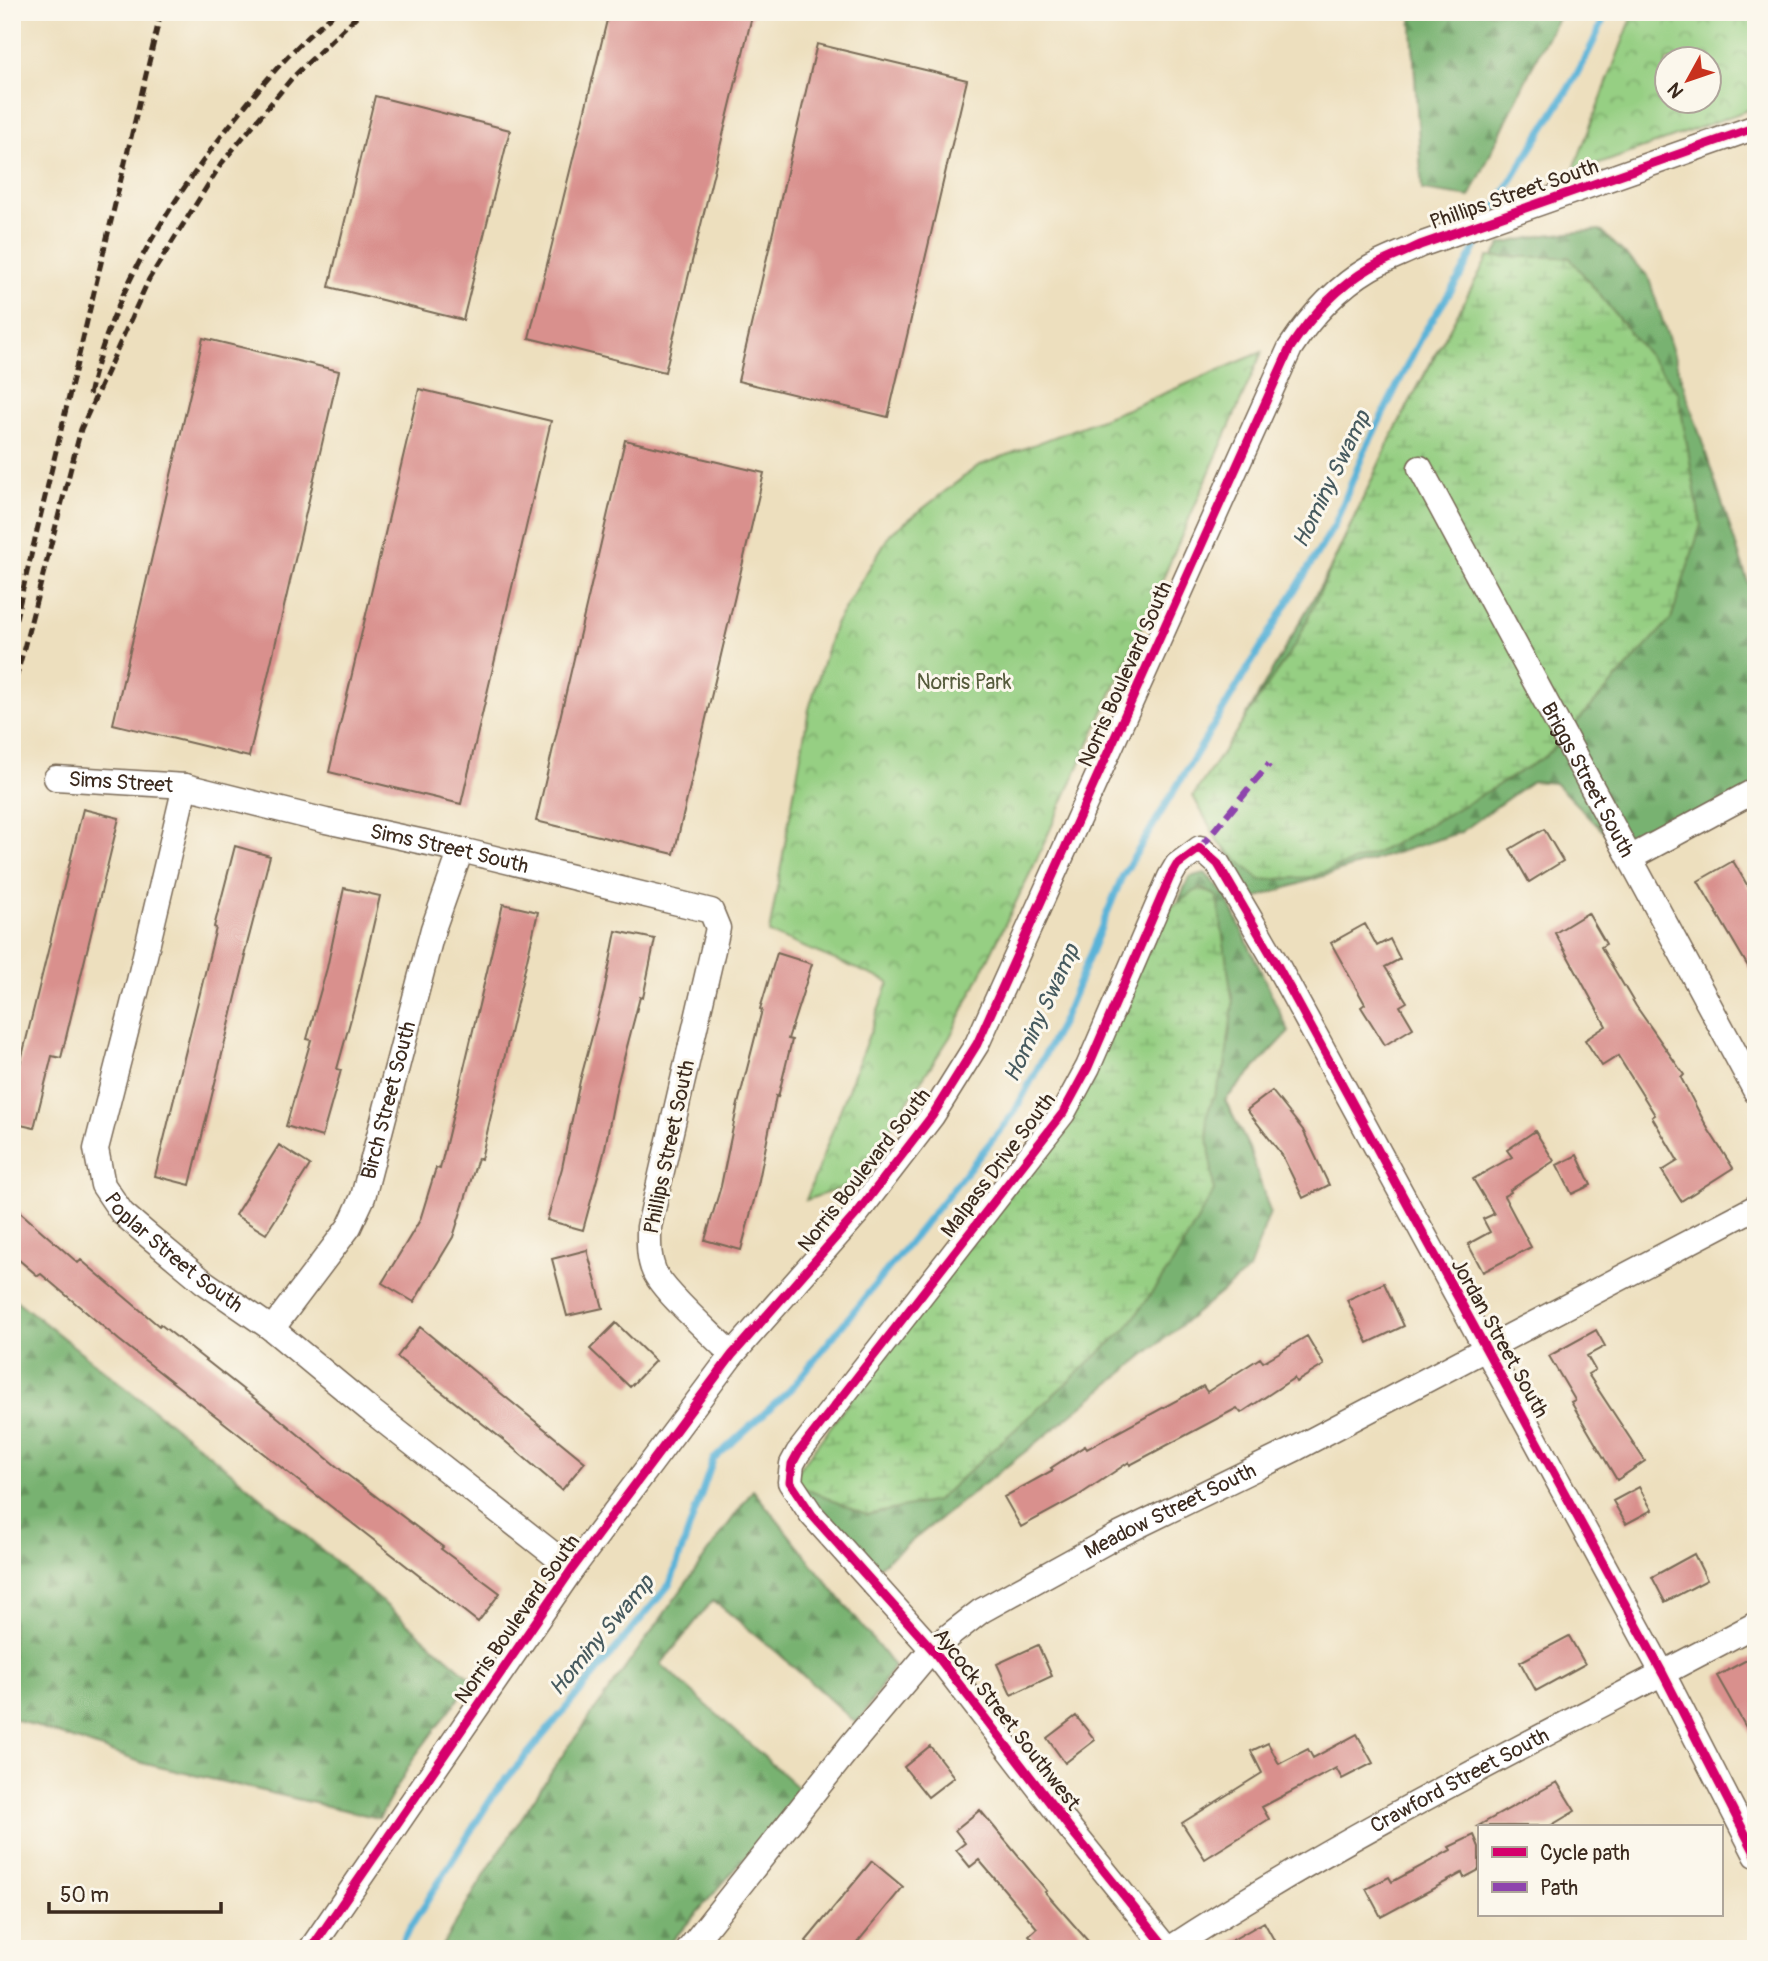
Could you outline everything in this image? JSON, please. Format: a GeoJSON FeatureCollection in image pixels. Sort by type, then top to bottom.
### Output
{"type":"FeatureCollection","features":[{"type":"Feature","properties":{"kind":"street","name":"Phillips Street South"},"geometry":{"type":"LineString","coordinates":[[1303,328],[1337,292],[1370,268],[1420,245],[1756,127]]}},
{"type":"Feature","properties":{"kind":"street","name":"Norris Boulevard South"},"geometry":{"type":"LineString","coordinates":[[311,1949],[572,1569],[732,1355],[867,1202],[932,1116],[977,1044],[1290,348],[1303,328]]}},
{"type":"Feature","properties":{"kind":"street","name":"Briggs Street South"},"geometry":{"type":"LineString","coordinates":[[1420,468],[1756,1092]]}},
{"type":"Feature","properties":{"kind":"street","name":"Sims Street"},"geometry":{"type":"LineString","coordinates":[[56,778],[186,786]]}},
{"type":"Feature","properties":{"kind":"street","name":"Sims Street South"},"geometry":{"type":"LineString","coordinates":[[186,786],[711,911]]}},
{"type":"Feature","properties":{"kind":"street","name":"Poplar Street South"},"geometry":{"type":"LineString","coordinates":[[186,786],[96,1149],[103,1185],[122,1213],[204,1282],[272,1329],[572,1569]]}},
{"type":"Feature","properties":{"kind":"street"},"geometry":{"type":"LineString","coordinates":[[1630,859],[1756,790]]}},
{"type":"Feature","properties":{"kind":"street","name":"Jordan Street South"},"geometry":{"type":"LineString","coordinates":[[1200,848],[1218,864],[1276,963],[1663,1674],[1756,1854]]}},
{"type":"Feature","properties":{"kind":"street","name":"Malpass Drive South"},"geometry":{"type":"LineString","coordinates":[[790,1482],[792,1464],[798,1453],[1063,1113],[1088,1067],[1170,877],[1177,865],[1200,848]]}},
{"type":"Feature","properties":{"kind":"street","name":"Birch Street South"},"geometry":{"type":"LineString","coordinates":[[272,1329],[349,1227],[363,1197],[433,929],[461,850]]}},
{"type":"Feature","properties":{"kind":"street","name":"Phillips Street South"},"geometry":{"type":"LineString","coordinates":[[711,911],[718,928],[649,1227],[648,1253],[654,1273],[732,1355]]}},
{"type":"Feature","properties":{"kind":"street","name":"Meadow Street South"},"geometry":{"type":"LineString","coordinates":[[689,1949],[852,1744],[932,1650],[981,1611],[1115,1537],[1297,1448],[1756,1207]]}},
{"type":"Feature","properties":{"kind":"street","name":"Aycock Street Southwest"},"geometry":{"type":"LineString","coordinates":[[790,1482],[812,1515],[932,1650],[1068,1826],[1168,1949]]}},
{"type":"Feature","properties":{"kind":"street","name":"Crawford Street South"},"geometry":{"type":"LineString","coordinates":[[1168,1949],[1363,1832],[1756,1624]]}},
{"type":"Feature","properties":{"kind":"green space"},"geometry":{"type":"Polygon","coordinates":[[[1411,12],[1562,12],[1542,46],[1470,197],[1422,190],[1411,12]]]}},
{"type":"Feature","properties":{"kind":"green space"},"geometry":{"type":"Polygon","coordinates":[[[1634,12],[1756,12],[1756,107],[1572,174],[1634,12]]]}},
{"type":"Feature","properties":{"kind":"green space"},"geometry":{"type":"Polygon","coordinates":[[[1600,230],[1648,276],[1756,607],[1756,790],[1630,858],[1555,783],[1532,781],[1461,832],[1255,898],[1197,803],[1330,569],[1397,426],[1437,351],[1501,244],[1545,235],[1600,230]]]}},
{"type":"Feature","properties":{"kind":"green space"},"geometry":{"type":"Polygon","coordinates":[[[1488,257],[1569,257],[1678,392],[1701,525],[1671,619],[1546,756],[1377,853],[1311,877],[1260,880],[1219,843],[1193,796],[1297,642],[1391,438],[1488,257]]]}},
{"type":"Feature","properties":{"kind":"green space","name":"Norris Park"},"geometry":{"type":"Polygon","coordinates":[[[1262,352],[1035,863],[950,1037],[853,1184],[806,1200],[889,982],[769,933],[809,709],[834,626],[890,534],[978,466],[1130,408],[1262,352]]]}},
{"type":"Feature","properties":{"kind":"green space"},"geometry":{"type":"Polygon","coordinates":[[[1205,873],[1226,896],[1289,1032],[1225,1100],[1249,1148],[1270,1212],[1249,1270],[867,1576],[794,1491],[1141,988],[1189,877],[1205,873]]]}},
{"type":"Feature","properties":{"kind":"green space"},"geometry":{"type":"Polygon","coordinates":[[[1200,888],[1217,896],[1233,1004],[1225,1067],[1206,1117],[1214,1191],[1173,1263],[1126,1329],[936,1501],[866,1515],[790,1482],[1070,1101],[1171,907],[1200,888]]]}},
{"type":"Feature","properties":{"kind":"green space"},"geometry":{"type":"Polygon","coordinates":[[[12,1297],[235,1475],[473,1680],[415,1756],[379,1818],[146,1764],[12,1718],[12,1297]]]}},
{"type":"Feature","properties":{"kind":"green space"},"geometry":{"type":"Polygon","coordinates":[[[753,1490],[894,1666],[857,1724],[778,1653],[713,1600],[661,1664],[803,1792],[665,1949],[440,1949],[488,1869],[562,1756],[753,1490]]]}},
{"type":"Feature","properties":{"kind":"building"},"geometry":{"type":"Polygon","coordinates":[[[609,12],[753,12],[665,372],[529,338],[609,12]]]}},
{"type":"Feature","properties":{"kind":"building"},"geometry":{"type":"Polygon","coordinates":[[[817,44],[967,80],[888,417],[738,381],[817,44]]]}},
{"type":"Feature","properties":{"kind":"building"},"geometry":{"type":"Polygon","coordinates":[[[375,96],[510,130],[463,320],[329,287],[375,96]]]}},
{"type":"Feature","properties":{"kind":"building"},"geometry":{"type":"Polygon","coordinates":[[[203,338],[339,371],[249,757],[113,724],[203,338]]]}},
{"type":"Feature","properties":{"kind":"building"},"geometry":{"type":"Polygon","coordinates":[[[419,389],[551,421],[461,804],[329,772],[419,389]]]}},
{"type":"Feature","properties":{"kind":"building"},"geometry":{"type":"Polygon","coordinates":[[[625,440],[764,473],[674,854],[536,821],[625,440]]]}},
{"type":"Feature","properties":{"kind":"building"},"geometry":{"type":"Polygon","coordinates":[[[83,809],[119,818],[61,1058],[52,1056],[34,1128],[12,1123],[12,1097],[83,809]]]}},
{"type":"Feature","properties":{"kind":"building"},"geometry":{"type":"Polygon","coordinates":[[[1544,829],[1563,861],[1529,882],[1510,849],[1544,829]]]}},
{"type":"Feature","properties":{"kind":"building"},"geometry":{"type":"Polygon","coordinates":[[[235,846],[270,856],[190,1185],[155,1176],[235,846]]]}},
{"type":"Feature","properties":{"kind":"building"},"geometry":{"type":"Polygon","coordinates":[[[1733,861],[1756,900],[1756,980],[1698,881],[1733,861]]]}},
{"type":"Feature","properties":{"kind":"building"},"geometry":{"type":"Polygon","coordinates":[[[344,888],[380,896],[337,1069],[341,1070],[322,1137],[286,1126],[311,1040],[307,1039],[327,968],[344,888]]]}},
{"type":"Feature","properties":{"kind":"building"},"geometry":{"type":"Polygon","coordinates":[[[503,904],[538,912],[481,1159],[478,1158],[453,1237],[414,1302],[382,1283],[420,1220],[436,1168],[440,1169],[503,904]]]}},
{"type":"Feature","properties":{"kind":"building"},"geometry":{"type":"Polygon","coordinates":[[[1588,913],[1606,944],[1601,947],[1636,1006],[1684,1075],[1681,1078],[1708,1129],[1733,1168],[1681,1201],[1662,1171],[1678,1161],[1652,1117],[1655,1115],[1618,1056],[1602,1066],[1585,1040],[1606,1026],[1555,933],[1588,913]]]}},
{"type":"Feature","properties":{"kind":"building"},"geometry":{"type":"Polygon","coordinates":[[[1365,924],[1377,946],[1390,939],[1400,959],[1385,967],[1407,1002],[1400,1006],[1413,1028],[1385,1045],[1361,1007],[1365,1004],[1331,943],[1365,924]]]}},
{"type":"Feature","properties":{"kind":"building"},"geometry":{"type":"Polygon","coordinates":[[[616,931],[655,939],[643,998],[640,997],[617,1085],[604,1153],[583,1230],[547,1220],[562,1168],[616,931]]]}},
{"type":"Feature","properties":{"kind":"building"},"geometry":{"type":"Polygon","coordinates":[[[777,953],[812,964],[788,1039],[792,1040],[778,1097],[776,1096],[758,1185],[741,1250],[705,1240],[721,1186],[737,1108],[762,1010],[760,1009],[777,953]]]}},
{"type":"Feature","properties":{"kind":"building"},"geometry":{"type":"Polygon","coordinates":[[[1272,1091],[1303,1130],[1329,1185],[1303,1198],[1282,1155],[1247,1110],[1272,1091]]]}},
{"type":"Feature","properties":{"kind":"building"},"geometry":{"type":"Polygon","coordinates":[[[1535,1131],[1554,1161],[1504,1196],[1531,1247],[1483,1272],[1468,1244],[1490,1232],[1483,1219],[1494,1214],[1473,1179],[1512,1157],[1507,1150],[1535,1131]]]}},
{"type":"Feature","properties":{"kind":"building"},"geometry":{"type":"Polygon","coordinates":[[[279,1145],[310,1165],[266,1234],[235,1215],[279,1145]]]}},
{"type":"Feature","properties":{"kind":"building"},"geometry":{"type":"Polygon","coordinates":[[[1577,1155],[1591,1185],[1572,1194],[1557,1165],[1577,1155]]]}},
{"type":"Feature","properties":{"kind":"building"},"geometry":{"type":"Polygon","coordinates":[[[12,1205],[78,1263],[81,1260],[159,1326],[160,1324],[341,1470],[500,1593],[478,1622],[119,1340],[41,1274],[38,1276],[12,1254],[12,1205]]]}},
{"type":"Feature","properties":{"kind":"building"},"geometry":{"type":"Polygon","coordinates":[[[587,1250],[603,1308],[567,1316],[552,1259],[587,1250]]]}},
{"type":"Feature","properties":{"kind":"building"},"geometry":{"type":"Polygon","coordinates":[[[1384,1283],[1404,1326],[1368,1343],[1347,1300],[1384,1283]]]}},
{"type":"Feature","properties":{"kind":"building"},"geometry":{"type":"Polygon","coordinates":[[[616,1323],[655,1361],[630,1387],[590,1349],[616,1323]]]}},
{"type":"Feature","properties":{"kind":"building"},"geometry":{"type":"Polygon","coordinates":[[[420,1327],[585,1462],[562,1490],[506,1442],[397,1357],[420,1327]]]}},
{"type":"Feature","properties":{"kind":"building"},"geometry":{"type":"Polygon","coordinates":[[[1596,1330],[1605,1346],[1587,1356],[1595,1370],[1588,1374],[1645,1461],[1617,1480],[1571,1402],[1575,1400],[1549,1356],[1596,1330]]]}},
{"type":"Feature","properties":{"kind":"building"},"geometry":{"type":"Polygon","coordinates":[[[1307,1336],[1324,1365],[1296,1382],[1294,1378],[1241,1413],[1237,1408],[1130,1465],[1129,1462],[1078,1496],[1021,1527],[1004,1497],[1053,1470],[1051,1468],[1085,1446],[1087,1449],[1203,1386],[1207,1392],[1260,1358],[1263,1362],[1307,1336]]]}},
{"type":"Feature","properties":{"kind":"building"},"geometry":{"type":"Polygon","coordinates":[[[1639,1487],[1652,1510],[1626,1524],[1613,1501],[1639,1487]]]}},
{"type":"Feature","properties":{"kind":"building"},"geometry":{"type":"Polygon","coordinates":[[[1694,1554],[1707,1580],[1665,1602],[1652,1577],[1694,1554]]]}},
{"type":"Feature","properties":{"kind":"building"},"geometry":{"type":"Polygon","coordinates":[[[1569,1636],[1585,1664],[1536,1691],[1520,1662],[1569,1636]]]}},
{"type":"Feature","properties":{"kind":"building"},"geometry":{"type":"Polygon","coordinates":[[[1038,1645],[1052,1676],[1011,1695],[997,1664],[1038,1645]]]}},
{"type":"Feature","properties":{"kind":"building"},"geometry":{"type":"Polygon","coordinates":[[[1756,1655],[1756,1745],[1717,1676],[1756,1655]]]}},
{"type":"Feature","properties":{"kind":"building"},"geometry":{"type":"Polygon","coordinates":[[[1076,1716],[1095,1740],[1065,1763],[1047,1738],[1076,1716]]]}},
{"type":"Feature","properties":{"kind":"building"},"geometry":{"type":"Polygon","coordinates":[[[1357,1734],[1373,1763],[1342,1779],[1336,1768],[1262,1807],[1269,1819],[1205,1859],[1182,1823],[1262,1773],[1251,1751],[1268,1743],[1279,1764],[1308,1749],[1313,1758],[1357,1734]]]}},
{"type":"Feature","properties":{"kind":"building"},"geometry":{"type":"Polygon","coordinates":[[[930,1746],[954,1777],[928,1797],[904,1767],[930,1746]]]}},
{"type":"Feature","properties":{"kind":"building"},"geometry":{"type":"Polygon","coordinates":[[[1557,1782],[1575,1811],[1552,1825],[1480,1825],[1557,1782]]]}},
{"type":"Feature","properties":{"kind":"building"},"geometry":{"type":"Polygon","coordinates":[[[980,1810],[1047,1891],[1045,1892],[1095,1949],[1041,1949],[1029,1935],[1037,1928],[979,1860],[970,1867],[956,1850],[965,1843],[955,1830],[980,1810]]]}},
{"type":"Feature","properties":{"kind":"building"},"geometry":{"type":"Polygon","coordinates":[[[1474,1835],[1478,1845],[1478,1871],[1464,1878],[1462,1873],[1381,1917],[1366,1889],[1389,1877],[1392,1882],[1451,1850],[1449,1847],[1474,1835]]]}},
{"type":"Feature","properties":{"kind":"building"},"geometry":{"type":"Polygon","coordinates":[[[872,1861],[903,1887],[852,1949],[815,1949],[806,1941],[872,1861]]]}},
{"type":"Feature","properties":{"kind":"building"},"geometry":{"type":"Polygon","coordinates":[[[1264,1922],[1279,1949],[1217,1949],[1264,1922]]]}},
{"type":"Feature","properties":{"kind":"waterway","name":"Hominy Swamp"},"geometry":{"type":"LineString","coordinates":[[1494,211],[1568,89],[1606,12]]}},
{"type":"Feature","properties":{"kind":"waterway","name":"Hominy Swamp"},"geometry":{"type":"LineString","coordinates":[[397,1949],[494,1794],[670,1584],[713,1460],[790,1390],[1014,1113],[1063,1020],[1122,877],[1334,526],[1364,452],[1423,334],[1461,275],[1484,231]]}},
{"type":"Feature","properties":{"kind":"railway"},"geometry":{"type":"LineString","coordinates":[[12,635],[161,12]]}},
{"type":"Feature","properties":{"kind":"railway"},"geometry":{"type":"LineString","coordinates":[[89,395],[99,359],[125,290],[160,225],[201,164],[262,85],[290,54],[336,12]]}},
{"type":"Feature","properties":{"kind":"railway"},"geometry":{"type":"LineString","coordinates":[[12,694],[81,429],[149,279],[221,164],[292,78],[361,12]]}},
{"type":"Feature","properties":{"kind":"marked path"},"geometry":{"type":"LineString","coordinates":[[1200,848],[1269,764]]}},
{"type":"Feature","properties":{"kind":"cycle path"},"geometry":{"type":"LineString","coordinates":[[311,1949],[572,1569],[732,1355],[858,1212],[932,1116],[977,1044],[1290,348],[1307,325],[1335,294],[1358,276],[1420,245],[1756,127]]}},
{"type":"Feature","properties":{"kind":"cycle path"},"geometry":{"type":"LineString","coordinates":[[1167,1949],[932,1649],[812,1515],[790,1482],[792,1464],[798,1453],[1063,1113],[1088,1067],[1170,877],[1177,865],[1200,848],[1218,864],[1276,963],[1663,1674],[1756,1855]]}}]}
